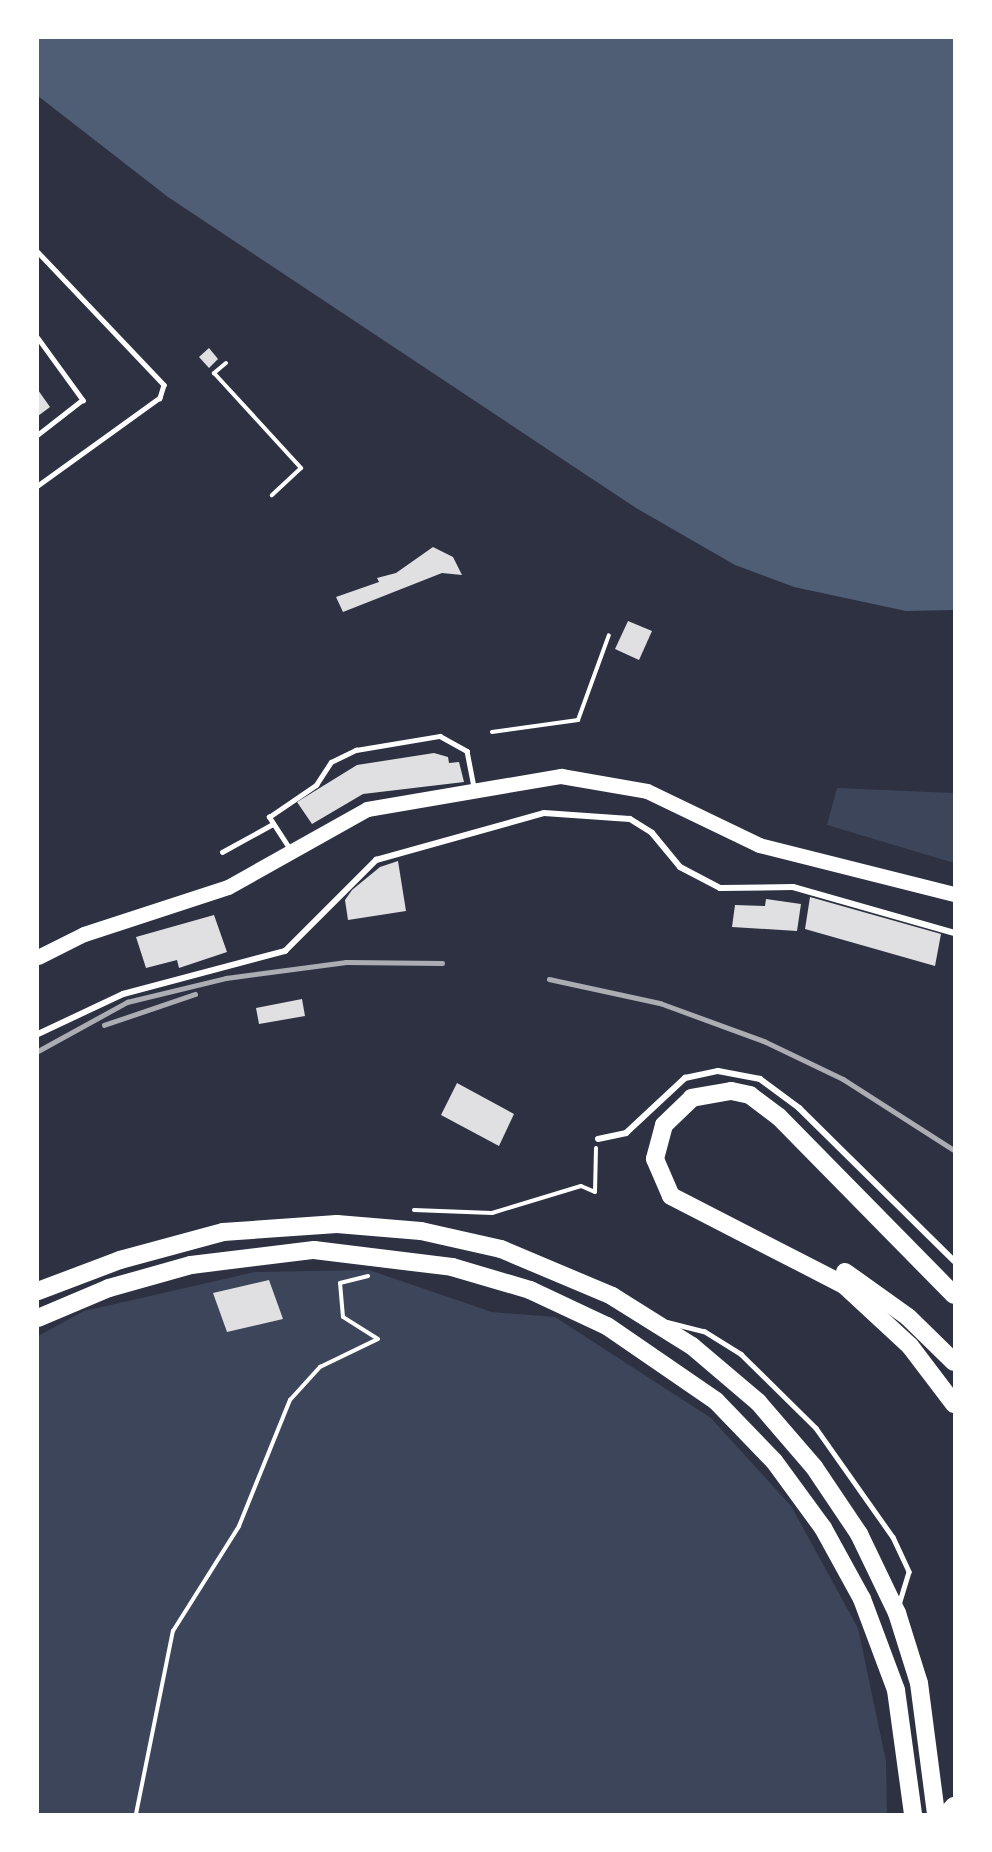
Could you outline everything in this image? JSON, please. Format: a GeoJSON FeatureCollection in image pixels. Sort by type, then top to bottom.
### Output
{"type":"FeatureCollection","features":[{"type":"Feature","properties":{"kind":"highway"},"geometry":{"type":"LineString","coordinates":[[954,1295],[779,1117],[750,1095],[713,1092],[676,1110],[656,1143],[663,1186],[699,1214],[790,1254],[863,1300],[910,1346],[954,1404]]}},
{"type":"Feature","properties":{"kind":"highway"},"geometry":{"type":"LineString","coordinates":[[38,1291],[96,1268],[223,1232],[374,1226],[501,1250],[577,1278],[646,1316],[728,1374],[787,1434],[859,1534],[897,1613],[926,1710],[936,1815]]}},
{"type":"Feature","properties":{"kind":"highway"},"geometry":{"type":"LineString","coordinates":[[38,1318],[109,1288],[192,1265],[314,1250],[452,1267],[565,1304],[682,1374],[745,1429],[823,1528],[882,1647],[906,1737],[913,1815]]}},
{"type":"Feature","properties":{"kind":"highway"},"geometry":{"type":"LineString","coordinates":[[790,1254],[835,1265],[925,1331],[954,1362]]}},
{"type":"Feature","properties":{"kind":"highway"},"geometry":{"type":"LineString","coordinates":[[947,1815],[954,1806]]}},
{"type":"Feature","properties":{"kind":"main road"},"geometry":{"type":"LineString","coordinates":[[38,957],[84,934],[228,887],[366,809],[474,788],[561,776],[620,783],[759,845],[954,894]]}},
{"type":"Feature","properties":{"kind":"street"},"geometry":{"type":"LineString","coordinates":[[38,1034],[123,994],[285,951],[376,860],[544,813],[630,819],[652,833],[680,867],[720,888],[793,887],[954,933]]}},
{"type":"Feature","properties":{"kind":"street"},"geometry":{"type":"LineString","coordinates":[[598,1139],[626,1133],[685,1078],[718,1071],[760,1079],[799,1108],[954,1261]]}},
{"type":"Feature","properties":{"kind":"lane"},"geometry":{"type":"LineString","coordinates":[[38,252],[164,386],[160,398],[38,486]]}},
{"type":"Feature","properties":{"kind":"lane"},"geometry":{"type":"LineString","coordinates":[[38,338],[83,400],[38,435]]}},
{"type":"Feature","properties":{"kind":"lane"},"geometry":{"type":"LineString","coordinates":[[291,853],[269,817],[316,785],[331,762],[356,750],[440,736],[467,751],[474,788]]}},
{"type":"Feature","properties":{"kind":"lane"},"geometry":{"type":"LineString","coordinates":[[222,852],[273,824]]}},
{"type":"Feature","properties":{"kind":"lane"},"geometry":{"type":"LineString","coordinates":[[646,1316],[718,1339],[761,1371],[816,1428],[875,1505],[909,1572],[897,1613]]}},
{"type":"Feature","properties":{"kind":"path"},"geometry":{"type":"LineString","coordinates":[[226,363],[214,373],[301,468],[272,495]]}},
{"type":"Feature","properties":{"kind":"path"},"geometry":{"type":"LineString","coordinates":[[492,732],[578,720],[609,635]]}},
{"type":"Feature","properties":{"kind":"path"},"geometry":{"type":"LineString","coordinates":[[414,1210],[492,1213],[581,1186],[595,1192],[591,1175],[598,1139]]}},
{"type":"Feature","properties":{"kind":"path"},"geometry":{"type":"LineString","coordinates":[[136,1815],[173,1631],[239,1526],[290,1400],[320,1366],[378,1339],[343,1317],[340,1283],[377,1277]]}},
{"type":"Feature","properties":{"kind":"shaded area"},"geometry":{"type":"Polygon","coordinates":[[[38,38],[954,38],[954,610],[906,611],[794,587],[735,565],[636,508],[168,197],[38,96],[38,38]]]}},
{"type":"Feature","properties":{"kind":"shaded area"},"geometry":{"type":"Polygon","coordinates":[[[837,788],[954,793],[954,863],[827,825],[837,788]]]}},
{"type":"Feature","properties":{"kind":"shaded area"},"geometry":{"type":"Polygon","coordinates":[[[369,1270],[492,1312],[555,1317],[711,1418],[791,1506],[858,1628],[886,1761],[887,1814],[38,1814],[38,1336],[84,1311],[255,1272],[369,1270]]]}},
{"type":"Feature","properties":{"kind":"building"},"geometry":{"type":"Polygon","coordinates":[[[209,348],[218,359],[209,368],[199,357],[209,348]]]}},
{"type":"Feature","properties":{"kind":"building"},"geometry":{"type":"Polygon","coordinates":[[[38,390],[50,407],[38,416],[38,390]]]}},
{"type":"Feature","properties":{"kind":"building"},"geometry":{"type":"Polygon","coordinates":[[[433,547],[453,557],[462,575],[442,573],[343,612],[336,597],[379,582],[377,578],[396,573],[433,547]]]}},
{"type":"Feature","properties":{"kind":"building"},"geometry":{"type":"Polygon","coordinates":[[[628,621],[652,631],[639,660],[615,649],[628,621]]]}},
{"type":"Feature","properties":{"kind":"building"},"geometry":{"type":"Polygon","coordinates":[[[434,753],[448,757],[449,763],[459,762],[464,782],[363,794],[312,824],[297,802],[357,765],[434,753]]]}},
{"type":"Feature","properties":{"kind":"building"},"geometry":{"type":"Polygon","coordinates":[[[398,861],[406,911],[348,920],[345,900],[352,890],[380,867],[398,861]]]}},
{"type":"Feature","properties":{"kind":"building"},"geometry":{"type":"Polygon","coordinates":[[[810,897],[941,934],[935,966],[805,929],[810,897]]]}},
{"type":"Feature","properties":{"kind":"building"},"geometry":{"type":"Polygon","coordinates":[[[766,899],[801,904],[797,931],[732,927],[735,905],[765,906],[766,899]]]}},
{"type":"Feature","properties":{"kind":"building"},"geometry":{"type":"Polygon","coordinates":[[[214,915],[227,952],[179,968],[177,960],[146,968],[136,937],[214,915]]]}},
{"type":"Feature","properties":{"kind":"building"},"geometry":{"type":"Polygon","coordinates":[[[302,999],[305,1016],[259,1024],[256,1008],[302,999]]]}},
{"type":"Feature","properties":{"kind":"building"},"geometry":{"type":"Polygon","coordinates":[[[457,1083],[514,1114],[499,1146],[441,1115],[457,1083]]]}},
{"type":"Feature","properties":{"kind":"building"},"geometry":{"type":"Polygon","coordinates":[[[269,1280],[283,1319],[227,1332],[213,1293],[269,1280]]]}},
{"type":"Feature","properties":{"kind":"railway"},"geometry":{"type":"LineString","coordinates":[[38,1051],[127,1002],[226,978],[346,962],[442,963]]}},
{"type":"Feature","properties":{"kind":"railway"},"geometry":{"type":"LineString","coordinates":[[549,979],[660,1003],[764,1041],[843,1079],[954,1150]]}},
{"type":"Feature","properties":{"kind":"railway"},"geometry":{"type":"LineString","coordinates":[[104,1025],[195,994]]}}]}
